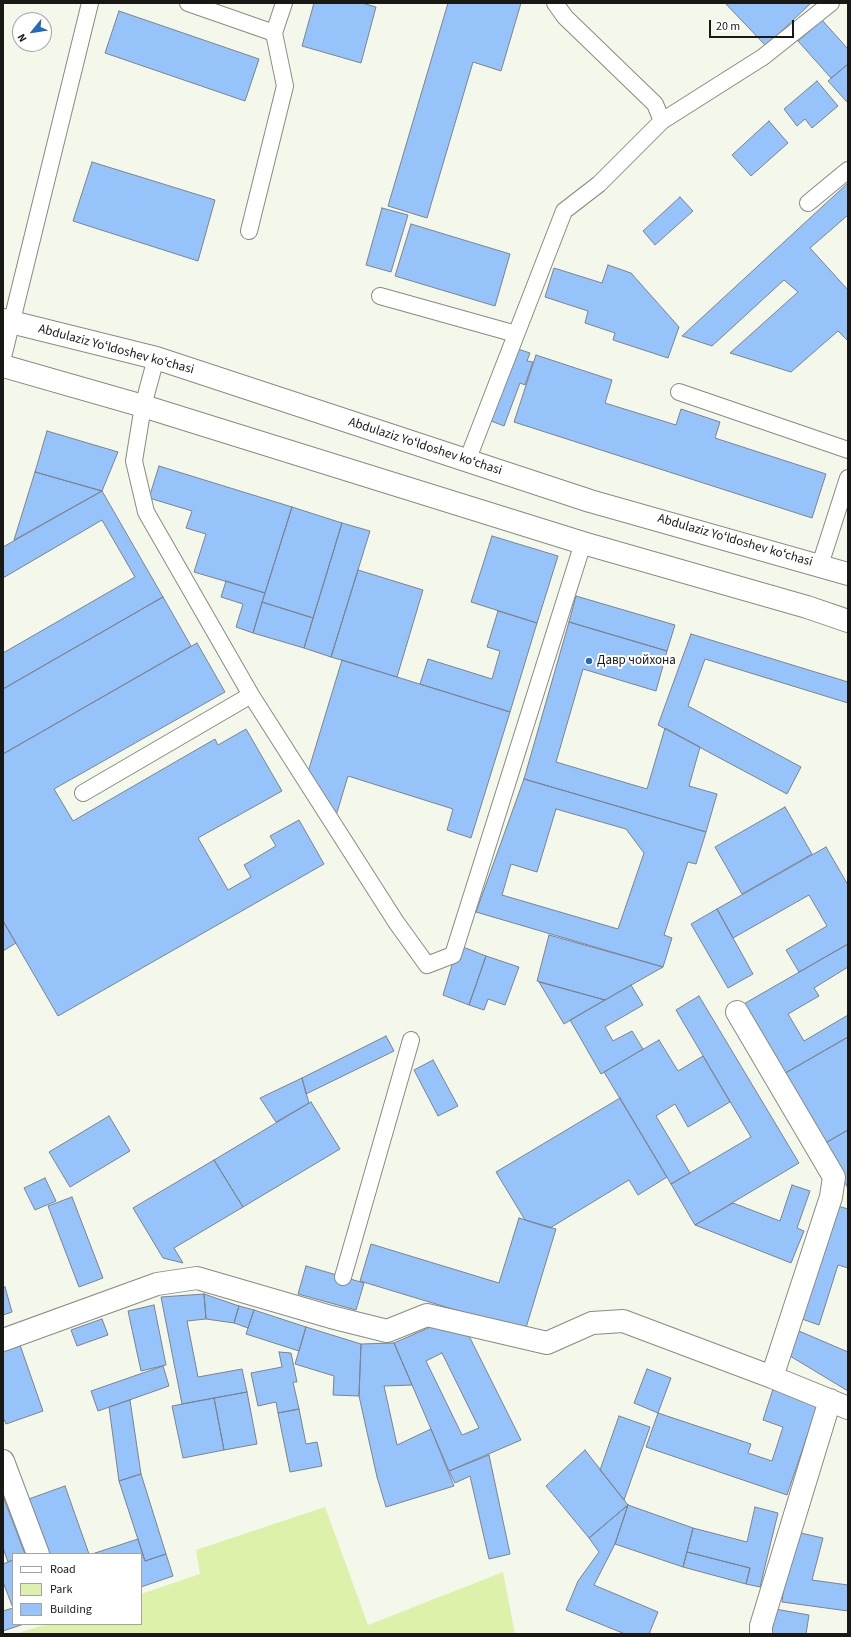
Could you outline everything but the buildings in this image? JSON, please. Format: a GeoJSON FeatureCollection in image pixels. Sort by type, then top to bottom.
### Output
{"type":"FeatureCollection","features":[{"type":"Feature","properties":{"kind":"main road","name":"Abdulaziz Yoʻldoshev koʻchasi"},"geometry":{"type":"LineString","coordinates":[[8,322],[156,358],[590,501],[848,574]]}},
{"type":"Feature","properties":{"kind":"main road"},"geometry":{"type":"LineString","coordinates":[[3,366],[143,406],[583,543],[807,607],[848,621]]}},
{"type":"Feature","properties":{"kind":"main road"},"geometry":{"type":"LineString","coordinates":[[737,1012],[834,1177],[831,1198],[772,1377]]}},
{"type":"Feature","properties":{"kind":"main road"},"geometry":{"type":"LineString","coordinates":[[3,1340],[157,1284],[197,1278],[333,1311],[387,1331],[427,1315],[547,1343],[592,1324],[623,1320],[772,1377],[839,1404],[761,1626],[761,1634]]}},
{"type":"Feature","properties":{"kind":"main road"},"geometry":{"type":"LineString","coordinates":[[3,1461],[38,1553]]}},
{"type":"Feature","properties":{"kind":"lane"},"geometry":{"type":"LineString","coordinates":[[3,357],[8,322],[90,3]]}},
{"type":"Feature","properties":{"kind":"lane"},"geometry":{"type":"LineString","coordinates":[[188,3],[274,33]]}},
{"type":"Feature","properties":{"kind":"lane"},"geometry":{"type":"LineString","coordinates":[[248,231],[285,86],[274,33],[284,3]]}},
{"type":"Feature","properties":{"kind":"lane"},"geometry":{"type":"LineString","coordinates":[[555,3],[565,17],[655,104],[662,121]]}},
{"type":"Feature","properties":{"kind":"lane"},"geometry":{"type":"LineString","coordinates":[[468,460],[564,211],[599,184],[662,121],[763,57],[831,3]]}},
{"type":"Feature","properties":{"kind":"lane"},"geometry":{"type":"LineString","coordinates":[[808,203],[848,170]]}},
{"type":"Feature","properties":{"kind":"lane"},"geometry":{"type":"LineString","coordinates":[[380,296],[516,334]]}},
{"type":"Feature","properties":{"kind":"lane"},"geometry":{"type":"LineString","coordinates":[[156,358],[143,406],[134,461],[146,512],[251,695],[396,922],[427,965],[453,955],[583,543]]}},
{"type":"Feature","properties":{"kind":"lane"},"geometry":{"type":"LineString","coordinates":[[680,392],[848,450]]}},
{"type":"Feature","properties":{"kind":"lane"},"geometry":{"type":"LineString","coordinates":[[820,565],[848,478]]}},
{"type":"Feature","properties":{"kind":"lane"},"geometry":{"type":"LineString","coordinates":[[83,793],[251,695]]}},
{"type":"Feature","properties":{"kind":"lane"},"geometry":{"type":"LineString","coordinates":[[343,1277],[411,1040]]}},
{"type":"Feature","properties":{"kind":"green space"},"geometry":{"type":"Polygon","coordinates":[[[325,1507],[368,1625],[503,1572],[515,1634],[16,1634],[44,1625],[142,1625],[142,1594],[200,1574],[196,1550],[325,1507]]]}},
{"type":"Feature","properties":{"kind":"place","name":"Давр чойхона"},"geometry":{"type":"Point","coordinates":[589,661]}}]}
